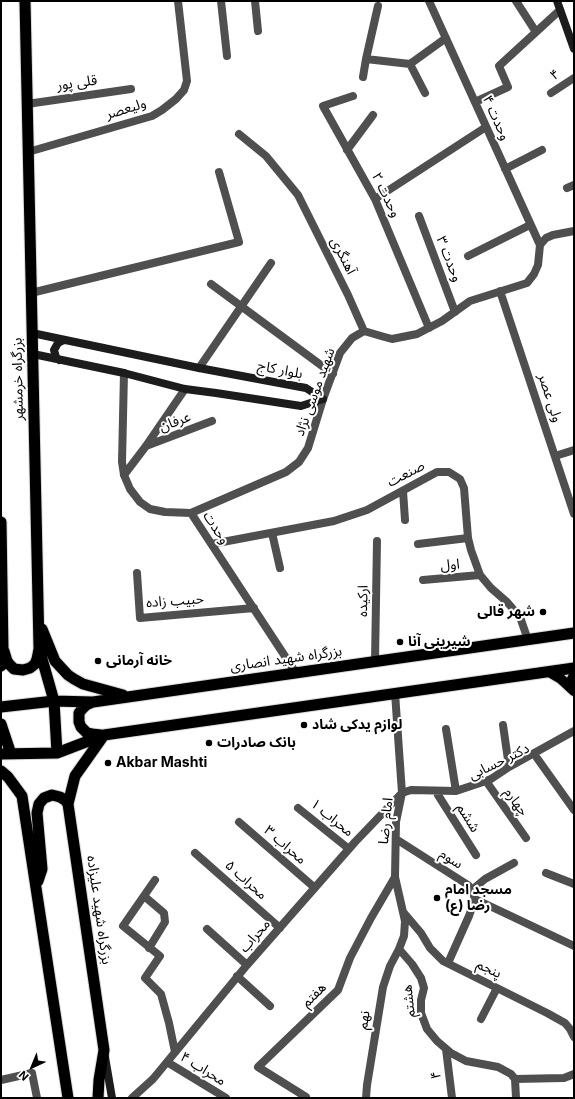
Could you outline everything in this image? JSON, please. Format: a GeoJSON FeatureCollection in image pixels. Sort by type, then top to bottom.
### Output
{"type":"FeatureCollection","features":[{"type":"Feature","properties":{"kind":"highway","name":"بزرگراه خرمشهر"},"geometry":{"type":"LineString","coordinates":[[25,1],[39,648],[54,701],[57,754]]}},
{"type":"Feature","properties":{"kind":"highway"},"geometry":{"type":"LineString","coordinates":[[1,522],[4,649],[1,666]]}},
{"type":"Feature","properties":{"kind":"highway"},"geometry":{"type":"LineString","coordinates":[[39,622],[56,661],[68,675],[83,684],[128,697]]}},
{"type":"Feature","properties":{"kind":"highway","name":"بزرگراه شهید انصاری"},"geometry":{"type":"LineString","coordinates":[[1,707],[54,701],[93,702],[574,633]]}},
{"type":"Feature","properties":{"kind":"highway"},"geometry":{"type":"LineString","coordinates":[[4,649],[7,661],[10,665],[14,669],[23,670],[30,668],[35,664],[39,648]]}},
{"type":"Feature","properties":{"kind":"highway"},"geometry":{"type":"LineString","coordinates":[[93,702],[86,705],[82,709],[79,714],[79,722],[81,727],[87,733],[104,735],[574,668]]}},
{"type":"Feature","properties":{"kind":"highway"},"geometry":{"type":"LineString","coordinates":[[1,724],[6,754],[57,754],[104,735]]}},
{"type":"Feature","properties":{"kind":"highway","name":"بزرگراه شهید علیزاده"},"geometry":{"type":"LineString","coordinates":[[98,1098],[99,1080],[104,1050],[68,804],[74,776],[104,735]]}},
{"type":"Feature","properties":{"kind":"highway"},"geometry":{"type":"LineString","coordinates":[[1,771],[8,777],[22,796],[68,1098]]}},
{"type":"Feature","properties":{"kind":"highway"},"geometry":{"type":"LineString","coordinates":[[37,888],[42,870],[37,812],[39,804],[44,798],[52,795],[60,797],[68,804]]}},
{"type":"Feature","properties":{"kind":"main road"},"geometry":{"type":"LineString","coordinates":[[557,1],[560,10],[571,28],[574,49]]}},
{"type":"Feature","properties":{"kind":"main road","name":"بلوار کاج"},"geometry":{"type":"LineString","coordinates":[[32,333],[199,368],[306,388],[323,399]]}},
{"type":"Feature","properties":{"kind":"main road"},"geometry":{"type":"LineString","coordinates":[[59,360],[55,354],[55,346],[64,340]]}},
{"type":"Feature","properties":{"kind":"main road"},"geometry":{"type":"LineString","coordinates":[[33,354],[124,373],[185,388],[301,406],[323,399]]}},
{"type":"Feature","properties":{"kind":"main road"},"geometry":{"type":"LineString","coordinates":[[549,672],[561,679],[574,691]]}},
{"type":"Feature","properties":{"kind":"main road"},"geometry":{"type":"LineString","coordinates":[[574,675],[572,679],[574,687]]}},
{"type":"Feature","properties":{"kind":"main road"},"geometry":{"type":"LineString","coordinates":[[104,1050],[112,1098]]}},
{"type":"Feature","properties":{"kind":"street","name":"ولیعصر"},"geometry":{"type":"LineString","coordinates":[[28,152],[152,116],[176,99],[184,90],[187,81],[178,1]]}},
{"type":"Feature","properties":{"kind":"street"},"geometry":{"type":"LineString","coordinates":[[221,1],[226,56]]}},
{"type":"Feature","properties":{"kind":"street"},"geometry":{"type":"LineString","coordinates":[[255,1],[258,31]]}},
{"type":"Feature","properties":{"kind":"street","name":"وحدت ۴"},"geometry":{"type":"LineString","coordinates":[[429,1],[540,245]]}},
{"type":"Feature","properties":{"kind":"street"},"geometry":{"type":"LineString","coordinates":[[516,1],[536,32]]}},
{"type":"Feature","properties":{"kind":"street"},"geometry":{"type":"LineString","coordinates":[[363,77],[378,6]]}},
{"type":"Feature","properties":{"kind":"street"},"geometry":{"type":"LineString","coordinates":[[475,102],[508,87],[499,66],[560,10]]}},
{"type":"Feature","properties":{"kind":"street"},"geometry":{"type":"LineString","coordinates":[[366,59],[410,64],[446,38]]}},
{"type":"Feature","properties":{"kind":"street"},"geometry":{"type":"LineString","coordinates":[[410,64],[425,92]]}},
{"type":"Feature","properties":{"kind":"street","name":"۴"},"geometry":{"type":"LineString","coordinates":[[551,93],[574,78]]}},
{"type":"Feature","properties":{"kind":"street","name":"قلی پور"},"geometry":{"type":"LineString","coordinates":[[27,104],[131,89]]}},
{"type":"Feature","properties":{"kind":"street","name":"وحدت ۲"},"geometry":{"type":"LineString","coordinates":[[352,96],[323,106],[375,199],[429,328]]}},
{"type":"Feature","properties":{"kind":"street"},"geometry":{"type":"LineString","coordinates":[[348,150],[373,115]]}},
{"type":"Feature","properties":{"kind":"street"},"geometry":{"type":"LineString","coordinates":[[375,199],[486,127]]}},
{"type":"Feature","properties":{"kind":"street","name":"آهنگری"},"geometry":{"type":"LineString","coordinates":[[239,134],[266,156],[298,195],[348,295],[364,331]]}},
{"type":"Feature","properties":{"kind":"street"},"geometry":{"type":"LineString","coordinates":[[505,169],[542,150]]}},
{"type":"Feature","properties":{"kind":"street"},"geometry":{"type":"LineString","coordinates":[[31,293],[239,242],[219,172]]}},
{"type":"Feature","properties":{"kind":"street","name":"وحدت ۳"},"geometry":{"type":"LineString","coordinates":[[419,216],[455,312]]}},
{"type":"Feature","properties":{"kind":"street"},"geometry":{"type":"LineString","coordinates":[[468,256],[530,225]]}},
{"type":"Feature","properties":{"kind":"street"},"geometry":{"type":"LineString","coordinates":[[364,331],[392,339],[417,334],[442,321],[470,302],[527,283],[534,274],[538,265],[540,245],[546,238],[553,235],[574,231]]}},
{"type":"Feature","properties":{"kind":"street"},"geometry":{"type":"LineString","coordinates":[[199,368],[272,263]]}},
{"type":"Feature","properties":{"kind":"street"},"geometry":{"type":"LineString","coordinates":[[211,284],[333,374]]}},
{"type":"Feature","properties":{"kind":"street","name":"ولی عصر"},"geometry":{"type":"LineString","coordinates":[[500,291],[574,514]]}},
{"type":"Feature","properties":{"kind":"street","name":"شهید موسی نژاد"},"geometry":{"type":"LineString","coordinates":[[191,513],[286,472],[299,462],[308,448],[323,399],[340,353],[352,338],[364,331]]}},
{"type":"Feature","properties":{"kind":"street","name":"وحدت"},"geometry":{"type":"LineString","coordinates":[[124,373],[122,462],[124,475],[130,488],[140,502],[150,509],[165,512],[191,513],[296,673]]}},
{"type":"Feature","properties":{"kind":"street"},"geometry":{"type":"LineString","coordinates":[[124,475],[146,446],[185,388]]}},
{"type":"Feature","properties":{"kind":"street","name":"عرفان"},"geometry":{"type":"LineString","coordinates":[[146,446],[212,421]]}},
{"type":"Feature","properties":{"kind":"street"},"geometry":{"type":"LineString","coordinates":[[555,456],[574,450]]}},
{"type":"Feature","properties":{"kind":"street","name":"صنعت"},"geometry":{"type":"LineString","coordinates":[[212,544],[334,521],[367,510],[437,472],[450,472],[460,478],[464,488],[468,538],[480,575],[520,617],[528,640]]}},
{"type":"Feature","properties":{"kind":"street"},"geometry":{"type":"LineString","coordinates":[[403,490],[405,520]]}},
{"type":"Feature","properties":{"kind":"street"},"geometry":{"type":"LineString","coordinates":[[272,533],[280,568]]}},
{"type":"Feature","properties":{"kind":"street"},"geometry":{"type":"LineString","coordinates":[[418,544],[468,538]]}},
{"type":"Feature","properties":{"kind":"street","name":"ارکیده"},"geometry":{"type":"LineString","coordinates":[[375,661],[377,541]]}},
{"type":"Feature","properties":{"kind":"street","name":"حبیب زاده"},"geometry":{"type":"LineString","coordinates":[[137,573],[140,618],[254,608]]}},
{"type":"Feature","properties":{"kind":"street","name":"اول"},"geometry":{"type":"LineString","coordinates":[[423,580],[480,575]]}},
{"type":"Feature","properties":{"kind":"street","name":"امام رضا"},"geometry":{"type":"LineString","coordinates":[[395,693],[402,793],[396,822],[395,877],[405,922],[404,936],[400,949]]}},
{"type":"Feature","properties":{"kind":"street"},"geometry":{"type":"LineString","coordinates":[[503,725],[509,767]]}},
{"type":"Feature","properties":{"kind":"street"},"geometry":{"type":"LineString","coordinates":[[446,729],[456,790]]}},
{"type":"Feature","properties":{"kind":"street","name":"دکتر حسابی"},"geometry":{"type":"LineString","coordinates":[[402,793],[411,790],[456,790],[487,783],[509,767],[574,731]]}},
{"type":"Feature","properties":{"kind":"street","name":"دکتر حسابی"},"geometry":{"type":"LineString","coordinates":[[402,793],[410,795],[457,795],[487,783],[537,758],[574,737]]}},
{"type":"Feature","properties":{"kind":"street"},"geometry":{"type":"LineString","coordinates":[[537,758],[574,810]]}},
{"type":"Feature","properties":{"kind":"street","name":"چهارم"},"geometry":{"type":"LineString","coordinates":[[487,783],[526,838]]}},
{"type":"Feature","properties":{"kind":"street","name":"محراب"},"geometry":{"type":"LineString","coordinates":[[132,1098],[153,1079],[237,976],[349,849],[402,793]]}},
{"type":"Feature","properties":{"kind":"street","name":"ششم"},"geometry":{"type":"LineString","coordinates":[[438,795],[476,855]]}},
{"type":"Feature","properties":{"kind":"street","name":"محراب ۱"},"geometry":{"type":"LineString","coordinates":[[298,808],[349,849]]}},
{"type":"Feature","properties":{"kind":"street","name":"محراب ۳"},"geometry":{"type":"LineString","coordinates":[[239,822],[315,888]]}},
{"type":"Feature","properties":{"kind":"street","name":"سوم"},"geometry":{"type":"LineString","coordinates":[[396,839],[468,885],[472,890]]}},
{"type":"Feature","properties":{"kind":"street","name":"محراب ۵"},"geometry":{"type":"LineString","coordinates":[[195,853],[280,928]]}},
{"type":"Feature","properties":{"kind":"street"},"geometry":{"type":"LineString","coordinates":[[448,963],[475,899],[472,890],[485,879],[514,864]]}},
{"type":"Feature","properties":{"kind":"street"},"geometry":{"type":"LineString","coordinates":[[546,873],[574,884]]}},
{"type":"Feature","properties":{"kind":"street","name":"هفتم"},"geometry":{"type":"LineString","coordinates":[[306,1098],[258,1067],[338,990],[350,958],[395,877]]}},
{"type":"Feature","properties":{"kind":"street"},"geometry":{"type":"LineString","coordinates":[[155,880],[123,926],[160,956],[145,978],[161,994],[175,1052]]}},
{"type":"Feature","properties":{"kind":"street"},"geometry":{"type":"LineString","coordinates":[[144,896],[164,913],[165,922],[150,948]]}},
{"type":"Feature","properties":{"kind":"street"},"geometry":{"type":"LineString","coordinates":[[475,899],[574,946]]}},
{"type":"Feature","properties":{"kind":"street","name":"پنجم"},"geometry":{"type":"LineString","coordinates":[[402,911],[421,933],[430,948],[443,961],[565,1023],[574,1037]]}},
{"type":"Feature","properties":{"kind":"street"},"geometry":{"type":"LineString","coordinates":[[207,929],[247,965]]}},
{"type":"Feature","properties":{"kind":"street","name":"هشتم"},"geometry":{"type":"LineString","coordinates":[[400,949],[421,978],[424,988],[421,1000],[421,1013],[427,1029],[436,1041],[451,1053],[466,1061],[498,1068],[511,1074],[515,1079]]}},
{"type":"Feature","properties":{"kind":"street","name":"نهم"},"geometry":{"type":"LineString","coordinates":[[366,1098],[383,987],[390,966],[400,949]]}},
{"type":"Feature","properties":{"kind":"street"},"geometry":{"type":"LineString","coordinates":[[237,976],[270,1006]]}},
{"type":"Feature","properties":{"kind":"street"},"geometry":{"type":"LineString","coordinates":[[481,1019],[497,988]]}},
{"type":"Feature","properties":{"kind":"street","name":"۴"},"geometry":{"type":"LineString","coordinates":[[446,1048],[452,1098]]}},
{"type":"Feature","properties":{"kind":"street","name":"محراب ۴"},"geometry":{"type":"LineString","coordinates":[[167,1062],[226,1098]]}},
{"type":"Feature","properties":{"kind":"street"},"geometry":{"type":"LineString","coordinates":[[1,1080],[32,1073],[37,1098]]}},
{"type":"Feature","properties":{"kind":"street"},"geometry":{"type":"LineString","coordinates":[[516,1098],[515,1079],[564,1078],[574,1074]]}},
{"type":"Feature","properties":{"kind":"place","name":"شهر قالی"},"geometry":{"type":"Point","coordinates":[543,612]}},
{"type":"Feature","properties":{"kind":"place","name":"شیرینی آنا"},"geometry":{"type":"Point","coordinates":[400,642]}},
{"type":"Feature","properties":{"kind":"place","name":"خانه آرمانی"},"geometry":{"type":"Point","coordinates":[98,661]}},
{"type":"Feature","properties":{"kind":"place","name":"لوازم یدکی شاد"},"geometry":{"type":"Point","coordinates":[304,725]}},
{"type":"Feature","properties":{"kind":"place","name":"بانک صادرات"},"geometry":{"type":"Point","coordinates":[209,743]}},
{"type":"Feature","properties":{"kind":"place","name":"Akbar Mashti"},"geometry":{"type":"Point","coordinates":[108,763]}},
{"type":"Feature","properties":{"kind":"place","name":"مسجد امام رضا (ع)"},"geometry":{"type":"Point","coordinates":[437,898]}}]}
